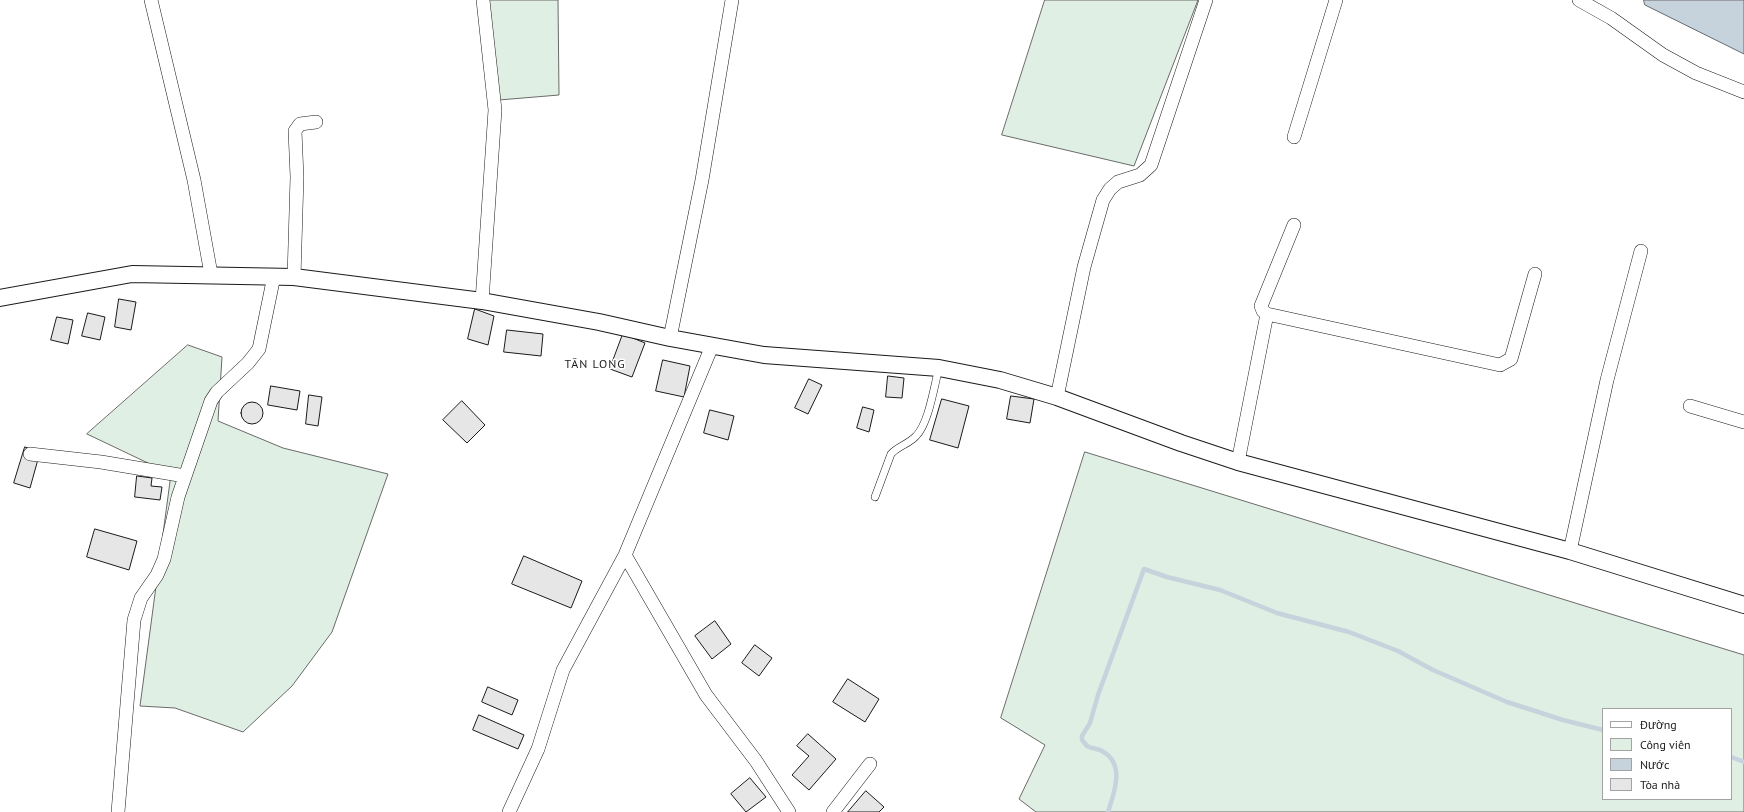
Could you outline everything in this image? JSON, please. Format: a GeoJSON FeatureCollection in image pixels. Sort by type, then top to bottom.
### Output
{"type":"FeatureCollection","features":[{"type":"Feature","properties":{"kind":"street"},"geometry":{"type":"LineString","coordinates":[[151,0],[194,180],[211,274]]}},
{"type":"Feature","properties":{"kind":"street"},"geometry":{"type":"LineString","coordinates":[[482,301],[495,110],[483,0]]}},
{"type":"Feature","properties":{"kind":"street"},"geometry":{"type":"LineString","coordinates":[[670,338],[702,180],[732,0]]}},
{"type":"Feature","properties":{"kind":"street"},"geometry":{"type":"LineString","coordinates":[[1057,397],[1084,267],[1103,200],[1110,189],[1118,182],[1140,175],[1151,165],[1206,0]]}},
{"type":"Feature","properties":{"kind":"street"},"geometry":{"type":"LineString","coordinates":[[1294,136],[1336,0]]}},
{"type":"Feature","properties":{"kind":"street"},"geometry":{"type":"LineString","coordinates":[[1579,0],[1611,18],[1662,55],[1696,73],[1744,92]]}},
{"type":"Feature","properties":{"kind":"street"},"geometry":{"type":"LineString","coordinates":[[294,277],[296,206],[295,131],[300,124],[316,122]]}},
{"type":"Feature","properties":{"kind":"street"},"geometry":{"type":"LineString","coordinates":[[1294,225],[1261,306],[1263,312],[1500,365],[1511,359],[1535,274]]}},
{"type":"Feature","properties":{"kind":"street"},"geometry":{"type":"LineString","coordinates":[[1570,551],[1608,380],[1641,251]]}},
{"type":"Feature","properties":{"kind":"street"},"geometry":{"type":"LineString","coordinates":[[0,298],[132,274],[211,274],[294,277],[482,301],[599,322],[670,338],[764,355],[939,368],[1000,380],[1057,397],[1181,443],[1238,462],[1570,551],[1744,605]]}},
{"type":"Feature","properties":{"kind":"street"},"geometry":{"type":"LineString","coordinates":[[118,812],[134,620],[141,598],[156,575],[164,559],[178,497],[211,401],[217,392],[248,363],[259,349],[274,276]]}},
{"type":"Feature","properties":{"kind":"street"},"geometry":{"type":"LineString","coordinates":[[1238,462],[1267,314]]}},
{"type":"Feature","properties":{"kind":"street"},"geometry":{"type":"LineString","coordinates":[[509,812],[538,749],[563,670],[625,555],[712,346]]}},
{"type":"Feature","properties":{"kind":"street"},"geometry":{"type":"LineString","coordinates":[[1690,406],[1744,422]]}},
{"type":"Feature","properties":{"kind":"street"},"geometry":{"type":"LineString","coordinates":[[30,454],[101,462],[185,476]]}},
{"type":"Feature","properties":{"kind":"street"},"geometry":{"type":"LineString","coordinates":[[625,555],[706,695],[756,761],[789,812]]}},
{"type":"Feature","properties":{"kind":"street"},"geometry":{"type":"LineString","coordinates":[[833,812],[870,764]]}},
{"type":"Feature","properties":{"kind":"lane"},"geometry":{"type":"LineString","coordinates":[[876,497],[891,454],[896,449],[909,442],[922,427],[939,368]]}},
{"type":"Feature","properties":{"kind":"green space"},"geometry":{"type":"Polygon","coordinates":[[[489,0],[558,0],[559,95],[499,100],[489,0]]]}},
{"type":"Feature","properties":{"kind":"green space"},"geometry":{"type":"Polygon","coordinates":[[[1045,0],[1198,0],[1134,166],[1002,135],[1045,0]]]}},
{"type":"Feature","properties":{"kind":"green space"},"geometry":{"type":"Polygon","coordinates":[[[188,345],[222,357],[218,421],[283,448],[388,474],[332,632],[292,686],[243,732],[175,708],[140,706],[171,474],[87,434],[188,345]]]}},
{"type":"Feature","properties":{"kind":"green space"},"geometry":{"type":"Polygon","coordinates":[[[1085,452],[1744,655],[1744,812],[1036,812],[1019,799],[1045,745],[1001,718],[1085,452]]]}},
{"type":"Feature","properties":{"kind":"water"},"geometry":{"type":"Polygon","coordinates":[[[1644,0],[1744,0],[1744,54],[1645,5],[1644,0]]]}},
{"type":"Feature","properties":{"kind":"building"},"geometry":{"type":"Polygon","coordinates":[[[119,299],[136,302],[131,330],[115,327],[119,299]]]}},
{"type":"Feature","properties":{"kind":"building"},"geometry":{"type":"Polygon","coordinates":[[[475,309],[494,316],[488,345],[468,339],[475,309]]]}},
{"type":"Feature","properties":{"kind":"building"},"geometry":{"type":"Polygon","coordinates":[[[88,313],[105,317],[100,340],[82,336],[88,313]]]}},
{"type":"Feature","properties":{"kind":"building"},"geometry":{"type":"Polygon","coordinates":[[[57,317],[73,320],[68,344],[51,340],[57,317]]]}},
{"type":"Feature","properties":{"kind":"building"},"geometry":{"type":"Polygon","coordinates":[[[507,330],[543,334],[541,356],[504,352],[507,330]]]}},
{"type":"Feature","properties":{"kind":"building"},"geometry":{"type":"Polygon","coordinates":[[[623,334],[645,343],[632,377],[610,369],[623,334]]]}},
{"type":"Feature","properties":{"kind":"building"},"geometry":{"type":"Polygon","coordinates":[[[663,360],[690,366],[684,397],[656,391],[663,360]]]}},
{"type":"Feature","properties":{"kind":"building"},"geometry":{"type":"Polygon","coordinates":[[[888,376],[904,378],[902,398],[886,397],[888,376]]]}},
{"type":"Feature","properties":{"kind":"building"},"geometry":{"type":"Polygon","coordinates":[[[809,379],[822,385],[808,414],[795,408],[809,379]]]}},
{"type":"Feature","properties":{"kind":"building"},"geometry":{"type":"Polygon","coordinates":[[[271,386],[300,391],[297,410],[268,405],[271,386]]]}},
{"type":"Feature","properties":{"kind":"building"},"geometry":{"type":"Polygon","coordinates":[[[309,395],[322,397],[318,426],[306,424],[309,395]]]}},
{"type":"Feature","properties":{"kind":"building"},"geometry":{"type":"Polygon","coordinates":[[[1011,396],[1034,399],[1030,423],[1007,419],[1011,396]]]}},
{"type":"Feature","properties":{"kind":"building"},"geometry":{"type":"Polygon","coordinates":[[[942,399],[969,406],[958,448],[930,440],[942,399]]]}},
{"type":"Feature","properties":{"kind":"building"},"geometry":{"type":"Polygon","coordinates":[[[462,401],[485,425],[467,443],[443,420],[462,401]]]}},
{"type":"Feature","properties":{"kind":"building"},"geometry":{"type":"Polygon","coordinates":[[[252,402],[256,403],[262,409],[262,417],[256,423],[252,424],[248,423],[242,417],[241,413],[242,409],[248,403],[252,402]]]}},
{"type":"Feature","properties":{"kind":"building"},"geometry":{"type":"Polygon","coordinates":[[[863,407],[874,410],[869,432],[857,428],[863,407]]]}},
{"type":"Feature","properties":{"kind":"building"},"geometry":{"type":"Polygon","coordinates":[[[710,410],[734,416],[728,440],[704,433],[710,410]]]}},
{"type":"Feature","properties":{"kind":"building"},"geometry":{"type":"Polygon","coordinates":[[[25,447],[40,452],[30,488],[14,483],[25,447]]]}},
{"type":"Feature","properties":{"kind":"building"},"geometry":{"type":"Polygon","coordinates":[[[137,476],[152,478],[151,486],[162,487],[160,500],[135,497],[137,476]]]}},
{"type":"Feature","properties":{"kind":"building"},"geometry":{"type":"Polygon","coordinates":[[[95,529],[137,541],[129,570],[87,557],[95,529]]]}},
{"type":"Feature","properties":{"kind":"building"},"geometry":{"type":"Polygon","coordinates":[[[524,556],[582,581],[571,608],[512,584],[524,556]]]}},
{"type":"Feature","properties":{"kind":"building"},"geometry":{"type":"Polygon","coordinates":[[[715,621],[731,644],[712,659],[695,636],[715,621]]]}},
{"type":"Feature","properties":{"kind":"building"},"geometry":{"type":"Polygon","coordinates":[[[755,645],[772,658],[759,676],[742,663],[755,645]]]}},
{"type":"Feature","properties":{"kind":"building"},"geometry":{"type":"Polygon","coordinates":[[[848,679],[879,699],[865,722],[833,702],[848,679]]]}},
{"type":"Feature","properties":{"kind":"building"},"geometry":{"type":"Polygon","coordinates":[[[488,687],[518,700],[512,715],[482,702],[488,687]]]}},
{"type":"Feature","properties":{"kind":"building"},"geometry":{"type":"Polygon","coordinates":[[[479,715],[524,735],[518,749],[473,730],[479,715]]]}},
{"type":"Feature","properties":{"kind":"building"},"geometry":{"type":"Polygon","coordinates":[[[808,734],[836,759],[809,790],[792,775],[809,756],[797,746],[808,734]]]}},
{"type":"Feature","properties":{"kind":"building"},"geometry":{"type":"Polygon","coordinates":[[[750,778],[766,797],[746,812],[731,794],[750,778]]]}},
{"type":"Feature","properties":{"kind":"building"},"geometry":{"type":"Polygon","coordinates":[[[866,791],[884,807],[879,812],[848,812],[866,791]]]}},
{"type":"Feature","properties":{"kind":"waterway"},"geometry":{"type":"LineString","coordinates":[[1108,812],[1115,788],[1116,771],[1114,763],[1102,751],[1087,746],[1082,740],[1082,736],[1090,723],[1098,695],[1144,569],[1167,577],[1220,590],[1277,613],[1349,632],[1398,651],[1433,670],[1507,702],[1563,720],[1602,730]]}},
{"type":"Feature","properties":{"kind":"waterway"},"geometry":{"type":"LineString","coordinates":[[1732,757],[1744,762]]}},
{"type":"Feature","properties":{"kind":"district","name":"TÂN LONG"},"geometry":{"type":"Point","coordinates":[595,365]}}]}
